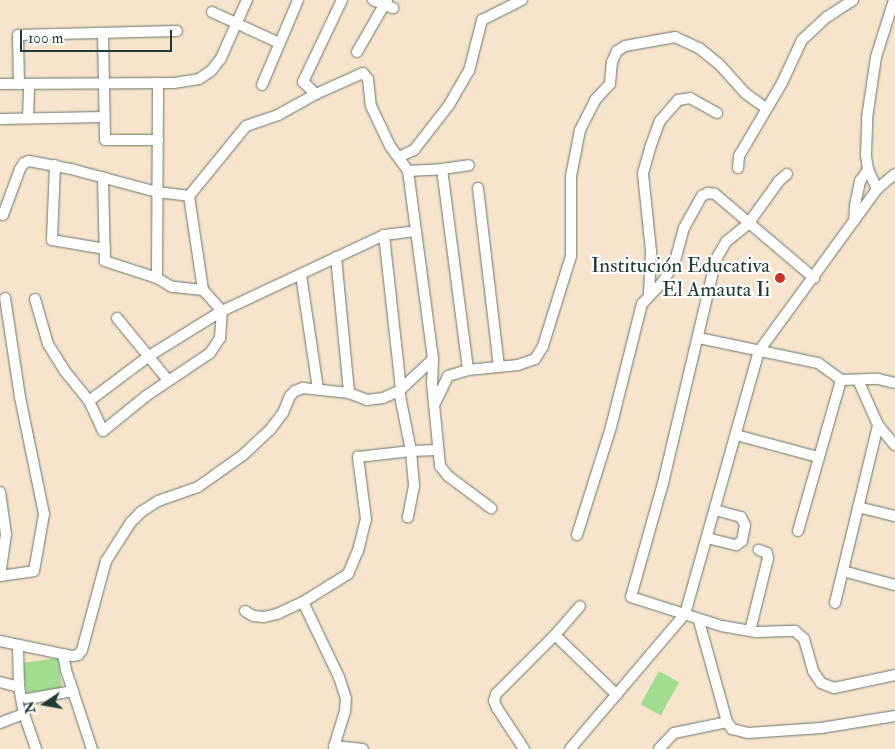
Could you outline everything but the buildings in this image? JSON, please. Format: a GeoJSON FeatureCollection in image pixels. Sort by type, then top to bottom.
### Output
{"type":"FeatureCollection","features":[{"type":"Feature","properties":{"kind":"street"},"geometry":{"type":"LineString","coordinates":[[0,84],[187,82],[205,75],[220,58],[238,25],[247,0]]}},
{"type":"Feature","properties":{"kind":"street"},"geometry":{"type":"LineString","coordinates":[[262,85],[298,0]]}},
{"type":"Feature","properties":{"kind":"street"},"geometry":{"type":"LineString","coordinates":[[316,94],[303,82],[342,0]]}},
{"type":"Feature","properties":{"kind":"street"},"geometry":{"type":"LineString","coordinates":[[357,52],[388,4],[373,0]]}},
{"type":"Feature","properties":{"kind":"street"},"geometry":{"type":"LineString","coordinates":[[399,157],[414,150],[449,105],[469,71],[482,20],[522,0]]}},
{"type":"Feature","properties":{"kind":"street"},"geometry":{"type":"LineString","coordinates":[[738,168],[739,156],[782,83],[802,40],[828,17],[853,0]]}},
{"type":"Feature","properties":{"kind":"street"},"geometry":{"type":"LineString","coordinates":[[877,188],[868,170],[866,155],[867,118],[876,57],[894,0]]}},
{"type":"Feature","properties":{"kind":"street"},"geometry":{"type":"LineString","coordinates":[[212,12],[279,44]]}},
{"type":"Feature","properties":{"kind":"street"},"geometry":{"type":"LineString","coordinates":[[28,118],[18,34],[177,32]]}},
{"type":"Feature","properties":{"kind":"street"},"geometry":{"type":"LineString","coordinates":[[103,33],[105,140],[158,140]]}},
{"type":"Feature","properties":{"kind":"street"},"geometry":{"type":"LineString","coordinates":[[434,404],[448,376],[468,370],[518,365],[535,359],[543,346],[571,256],[572,176],[580,130],[595,100],[610,84],[612,62],[617,51],[625,46],[675,37],[699,48],[719,64],[745,93],[766,108]]}},
{"type":"Feature","properties":{"kind":"street"},"geometry":{"type":"LineString","coordinates":[[35,299],[48,344],[64,370],[89,401],[103,431],[168,380],[210,353],[220,338],[222,310],[203,290],[189,196],[246,126],[278,115],[358,74],[366,75],[371,106],[390,146],[408,171],[433,359],[434,404],[440,466],[448,476],[491,508]]}},
{"type":"Feature","properties":{"kind":"street"},"geometry":{"type":"LineString","coordinates":[[157,278],[158,83]]}},
{"type":"Feature","properties":{"kind":"street"},"geometry":{"type":"LineString","coordinates":[[649,294],[651,251],[643,173],[660,121],[678,100],[690,98],[717,113]]}},
{"type":"Feature","properties":{"kind":"street"},"geometry":{"type":"LineString","coordinates":[[0,119],[104,117]]}},
{"type":"Feature","properties":{"kind":"street"},"geometry":{"type":"LineString","coordinates":[[3,215],[24,163],[54,166],[157,192],[189,196]]}},
{"type":"Feature","properties":{"kind":"street"},"geometry":{"type":"LineString","coordinates":[[408,171],[470,165]]}},
{"type":"Feature","properties":{"kind":"street"},"geometry":{"type":"LineString","coordinates":[[54,166],[52,240],[105,249]]}},
{"type":"Feature","properties":{"kind":"street"},"geometry":{"type":"LineString","coordinates":[[442,169],[468,370]]}},
{"type":"Feature","properties":{"kind":"street"},"geometry":{"type":"LineString","coordinates":[[854,221],[860,181],[868,170]]}},
{"type":"Feature","properties":{"kind":"street"},"geometry":{"type":"LineString","coordinates":[[787,174],[779,181],[748,224],[726,242],[716,259],[699,338],[675,425],[663,483],[630,597],[685,614],[699,621],[750,631],[795,632],[804,639],[813,670],[821,683],[834,688],[895,675]]}},
{"type":"Feature","properties":{"kind":"street"},"geometry":{"type":"LineString","coordinates":[[570,749],[685,614],[758,351],[814,278],[877,188],[895,174]]}},
{"type":"Feature","properties":{"kind":"street"},"geometry":{"type":"LineString","coordinates":[[103,177],[105,261],[157,278],[172,287],[203,290]]}},
{"type":"Feature","properties":{"kind":"street"},"geometry":{"type":"LineString","coordinates":[[478,188],[499,366]]}},
{"type":"Feature","properties":{"kind":"street"},"geometry":{"type":"LineString","coordinates":[[577,535],[611,427],[642,304],[649,294],[664,280],[675,261],[684,228],[702,196],[708,193],[715,194],[748,224],[814,278]]}},
{"type":"Feature","properties":{"kind":"street"},"geometry":{"type":"LineString","coordinates":[[89,401],[148,356],[222,310],[384,235],[416,231]]}},
{"type":"Feature","properties":{"kind":"street"},"geometry":{"type":"LineString","coordinates":[[384,235],[400,390],[411,450],[414,486],[408,517]]}},
{"type":"Feature","properties":{"kind":"street"},"geometry":{"type":"LineString","coordinates":[[336,257],[349,393]]}},
{"type":"Feature","properties":{"kind":"street"},"geometry":{"type":"LineString","coordinates":[[301,275],[318,389]]}},
{"type":"Feature","properties":{"kind":"street"},"geometry":{"type":"LineString","coordinates":[[0,492],[6,534],[0,576],[34,571],[44,514],[20,397],[5,298]]}},
{"type":"Feature","properties":{"kind":"street"},"geometry":{"type":"LineString","coordinates":[[117,318],[168,380]]}},
{"type":"Feature","properties":{"kind":"street"},"geometry":{"type":"LineString","coordinates":[[699,338],[818,363],[841,380],[878,379],[895,382]]}},
{"type":"Feature","properties":{"kind":"street"},"geometry":{"type":"LineString","coordinates":[[0,641],[18,646],[78,655],[82,650],[106,562],[137,516],[158,501],[198,487],[243,455],[270,430],[284,413],[290,396],[295,391],[303,388],[318,389],[349,393],[367,400],[383,398],[400,390],[433,359]]}},
{"type":"Feature","properties":{"kind":"street"},"geometry":{"type":"LineString","coordinates":[[798,531],[841,380]]}},
{"type":"Feature","properties":{"kind":"street"},"geometry":{"type":"LineString","coordinates":[[858,380],[878,425],[895,445]]}},
{"type":"Feature","properties":{"kind":"street"},"geometry":{"type":"LineString","coordinates":[[835,603],[878,425]]}},
{"type":"Feature","properties":{"kind":"street"},"geometry":{"type":"LineString","coordinates":[[736,435],[818,457]]}},
{"type":"Feature","properties":{"kind":"street"},"geometry":{"type":"LineString","coordinates":[[245,611],[253,616],[264,617],[303,602],[348,574],[358,551],[366,519],[358,457],[411,450],[438,450]]}},
{"type":"Feature","properties":{"kind":"street"},"geometry":{"type":"LineString","coordinates":[[858,507],[895,516]]}},
{"type":"Feature","properties":{"kind":"street"},"geometry":{"type":"LineString","coordinates":[[707,538],[736,544],[742,541],[745,525],[741,517],[715,510]]}},
{"type":"Feature","properties":{"kind":"street"},"geometry":{"type":"LineString","coordinates":[[750,631],[768,558],[766,553],[759,550]]}},
{"type":"Feature","properties":{"kind":"street"},"geometry":{"type":"LineString","coordinates":[[843,570],[895,585]]}},
{"type":"Feature","properties":{"kind":"street"},"geometry":{"type":"LineString","coordinates":[[303,602],[340,677],[346,698],[345,711],[334,746],[362,749]]}},
{"type":"Feature","properties":{"kind":"street"},"geometry":{"type":"LineString","coordinates":[[524,749],[497,708],[494,701],[496,694],[580,606]]}},
{"type":"Feature","properties":{"kind":"street"},"geometry":{"type":"LineString","coordinates":[[699,621],[727,722],[732,730],[748,733],[821,728],[895,716]]}},
{"type":"Feature","properties":{"kind":"street"},"geometry":{"type":"LineString","coordinates":[[555,634],[617,695]]}},
{"type":"Feature","properties":{"kind":"street"},"geometry":{"type":"LineString","coordinates":[[18,646],[19,687],[24,714],[36,749]]}},
{"type":"Feature","properties":{"kind":"street"},"geometry":{"type":"LineString","coordinates":[[63,654],[92,749]]}},
{"type":"Feature","properties":{"kind":"street"},"geometry":{"type":"LineString","coordinates":[[0,682],[19,687]]}},
{"type":"Feature","properties":{"kind":"street"},"geometry":{"type":"LineString","coordinates":[[22,700],[73,691]]}},
{"type":"Feature","properties":{"kind":"street"},"geometry":{"type":"LineString","coordinates":[[0,723],[24,714]]}},
{"type":"Feature","properties":{"kind":"street"},"geometry":{"type":"LineString","coordinates":[[659,749],[674,733],[727,722]]}},
{"type":"Feature","properties":{"kind":"green space"},"geometry":{"type":"Polygon","coordinates":[[[58,658],[62,688],[27,693],[22,663],[58,658]]]}},
{"type":"Feature","properties":{"kind":"green space"},"geometry":{"type":"Polygon","coordinates":[[[659,671],[679,682],[661,715],[641,704],[659,671]]]}},
{"type":"Feature","properties":{"kind":"place","name":"Institución Educativa El Amauta Ii"},"geometry":{"type":"Point","coordinates":[780,278]}}]}
